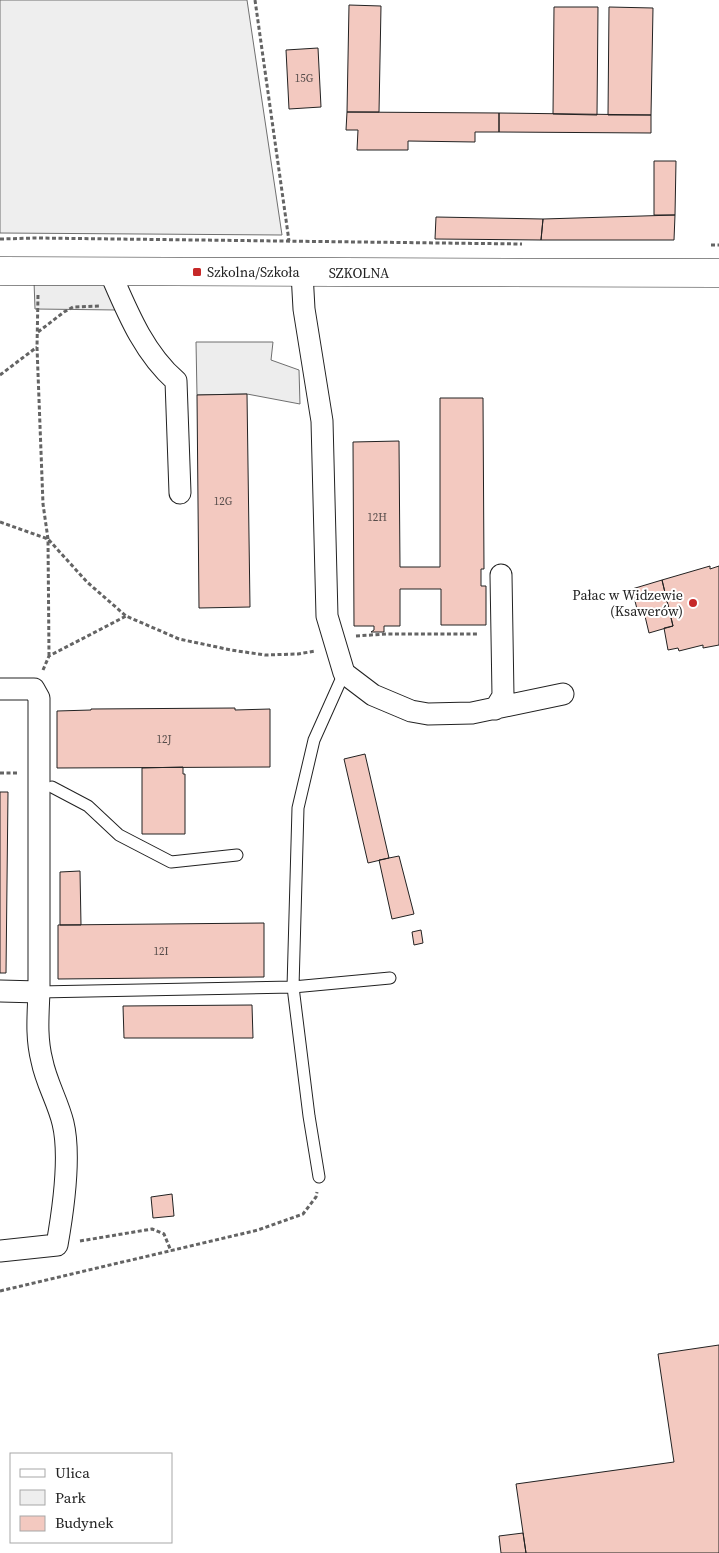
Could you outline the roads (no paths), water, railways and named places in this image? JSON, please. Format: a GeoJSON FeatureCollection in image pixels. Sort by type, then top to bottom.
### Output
{"type":"FeatureCollection","features":[{"type":"Feature","properties":{"kind":"street","name":"SZKOLNA"},"geometry":{"type":"LineString","coordinates":[[13,271],[719,273]]}},
{"type":"Feature","properties":{"kind":"street"},"geometry":{"type":"LineString","coordinates":[[110,272],[144,342],[161,368],[176,381],[180,493]]}},
{"type":"Feature","properties":{"kind":"street"},"geometry":{"type":"LineString","coordinates":[[302,273],[304,309],[322,421],[327,616],[344,673],[373,695],[411,711],[428,714],[472,713],[563,694]]}},
{"type":"Feature","properties":{"kind":"street"},"geometry":{"type":"LineString","coordinates":[[495,709],[503,696],[501,575]]}},
{"type":"Feature","properties":{"kind":"street"},"geometry":{"type":"LineString","coordinates":[[0,689],[34,689],[39,698],[38,1038],[42,1062],[63,1123],[66,1150],[64,1209],[57,1245],[0,1251]]}},
{"type":"Feature","properties":{"kind":"street"},"geometry":{"type":"LineString","coordinates":[[0,991],[39,992]]}},
{"type":"Feature","properties":{"kind":"lane"},"geometry":{"type":"LineString","coordinates":[[319,1177],[309,1116],[293,987],[298,808],[314,740],[344,673]]}},
{"type":"Feature","properties":{"kind":"lane"},"geometry":{"type":"LineString","coordinates":[[52,787],[88,806],[119,835],[171,862],[237,855]]}},
{"type":"Feature","properties":{"kind":"lane"},"geometry":{"type":"LineString","coordinates":[[39,992],[293,987],[390,978]]}},
{"type":"Feature","properties":{"kind":"place","name":"Szkolna/Szkoła"},"geometry":{"type":"Point","coordinates":[197,272]}},
{"type":"Feature","properties":{"kind":"place","name":"Pałac w Widzewie (Ksawerów)"},"geometry":{"type":"Point","coordinates":[693,603]}}]}
